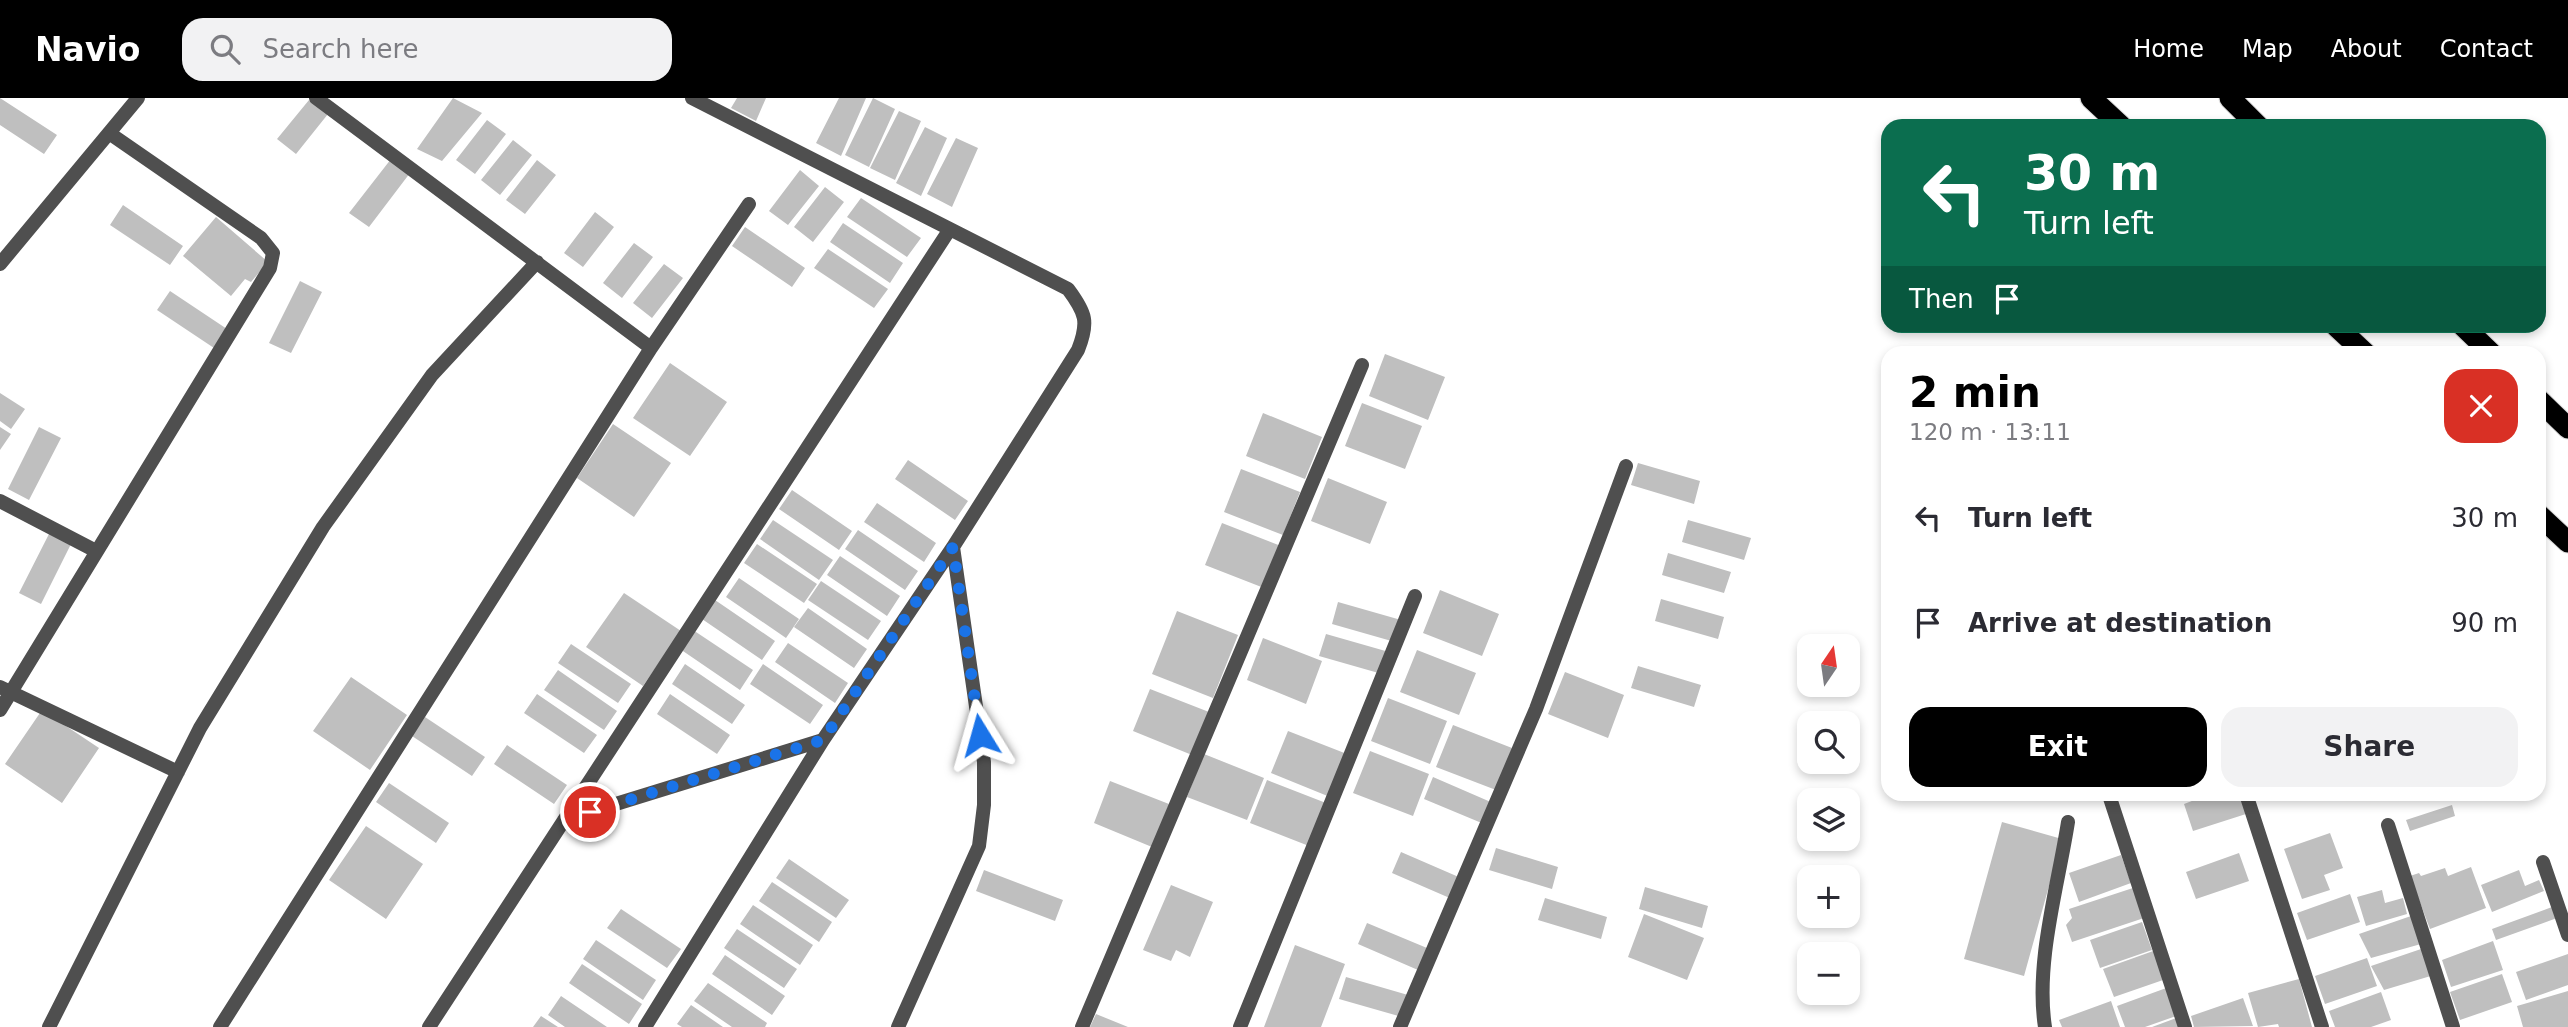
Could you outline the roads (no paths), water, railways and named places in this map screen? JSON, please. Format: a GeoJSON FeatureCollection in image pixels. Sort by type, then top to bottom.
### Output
{"type":"FeatureCollection","features":[{"type":"Feature","properties":{"kind":"highway"},"geometry":{"type":"LineString","coordinates":[[2091,98],[2114,119]]}},
{"type":"Feature","properties":{"kind":"highway"},"geometry":{"type":"LineString","coordinates":[[2230,98],[2251,119]]}},
{"type":"Feature","properties":{"kind":"highway"},"geometry":{"type":"LineString","coordinates":[[2344,333],[2357,346]]}},
{"type":"Feature","properties":{"kind":"highway"},"geometry":{"type":"LineString","coordinates":[[2470,333],[2484,346]]}},
{"type":"Feature","properties":{"kind":"highway"},"geometry":{"type":"LineString","coordinates":[[2546,407],[2568,428]]}},
{"type":"Feature","properties":{"kind":"highway"},"geometry":{"type":"LineString","coordinates":[[2546,522],[2568,542]]}},
{"type":"Feature","properties":{"kind":"street"},"geometry":{"type":"LineString","coordinates":[[2,256],[138,98]]}},
{"type":"Feature","properties":{"kind":"street"},"geometry":{"type":"LineString","coordinates":[[316,98],[651,348]]}},
{"type":"Feature","properties":{"kind":"street"},"geometry":{"type":"LineString","coordinates":[[645,1027],[823,740],[953,547],[1078,350],[1085,324],[1083,309],[1068,289],[692,98]]}},
{"type":"Feature","properties":{"kind":"street"},"geometry":{"type":"LineString","coordinates":[[0,710],[5,689],[96,551],[270,268],[273,253],[261,239],[109,133]]}},
{"type":"Feature","properties":{"kind":"street"},"geometry":{"type":"LineString","coordinates":[[220,1027],[651,348],[749,204]]}},
{"type":"Feature","properties":{"kind":"street"},"geometry":{"type":"LineString","coordinates":[[429,1027],[950,229]]}},
{"type":"Feature","properties":{"kind":"street"},"geometry":{"type":"LineString","coordinates":[[48,1027],[200,728],[323,527],[432,375],[537,262]]}},
{"type":"Feature","properties":{"kind":"street"},"geometry":{"type":"LineString","coordinates":[[1082,1027],[1362,365]]}},
{"type":"Feature","properties":{"kind":"street"},"geometry":{"type":"LineString","coordinates":[[1399,1027],[1536,709],[1626,466]]}},
{"type":"Feature","properties":{"kind":"street"},"geometry":{"type":"LineString","coordinates":[[0,501],[96,551]]}},
{"type":"Feature","properties":{"kind":"street"},"geometry":{"type":"LineString","coordinates":[[898,1027],[961,891],[979,846],[981,832],[984,762],[953,547]]}},
{"type":"Feature","properties":{"kind":"street"},"geometry":{"type":"LineString","coordinates":[[1240,1027],[1415,596]]}},
{"type":"Feature","properties":{"kind":"street"},"geometry":{"type":"LineString","coordinates":[[5,689],[178,772]]}},
{"type":"Feature","properties":{"kind":"street"},"geometry":{"type":"LineString","coordinates":[[564,820],[823,740]]}},
{"type":"Feature","properties":{"kind":"street"},"geometry":{"type":"LineString","coordinates":[[2111,801],[2185,1027]]}},
{"type":"Feature","properties":{"kind":"street"},"geometry":{"type":"LineString","coordinates":[[2248,801],[2322,1027]]}},
{"type":"Feature","properties":{"kind":"street"},"geometry":{"type":"LineString","coordinates":[[2045,1027],[2042,1005],[2044,968],[2068,822]]}},
{"type":"Feature","properties":{"kind":"street"},"geometry":{"type":"LineString","coordinates":[[2388,825],[2453,1027]]}},
{"type":"Feature","properties":{"kind":"street"},"geometry":{"type":"LineString","coordinates":[[2543,862],[2568,935]]}}]}
